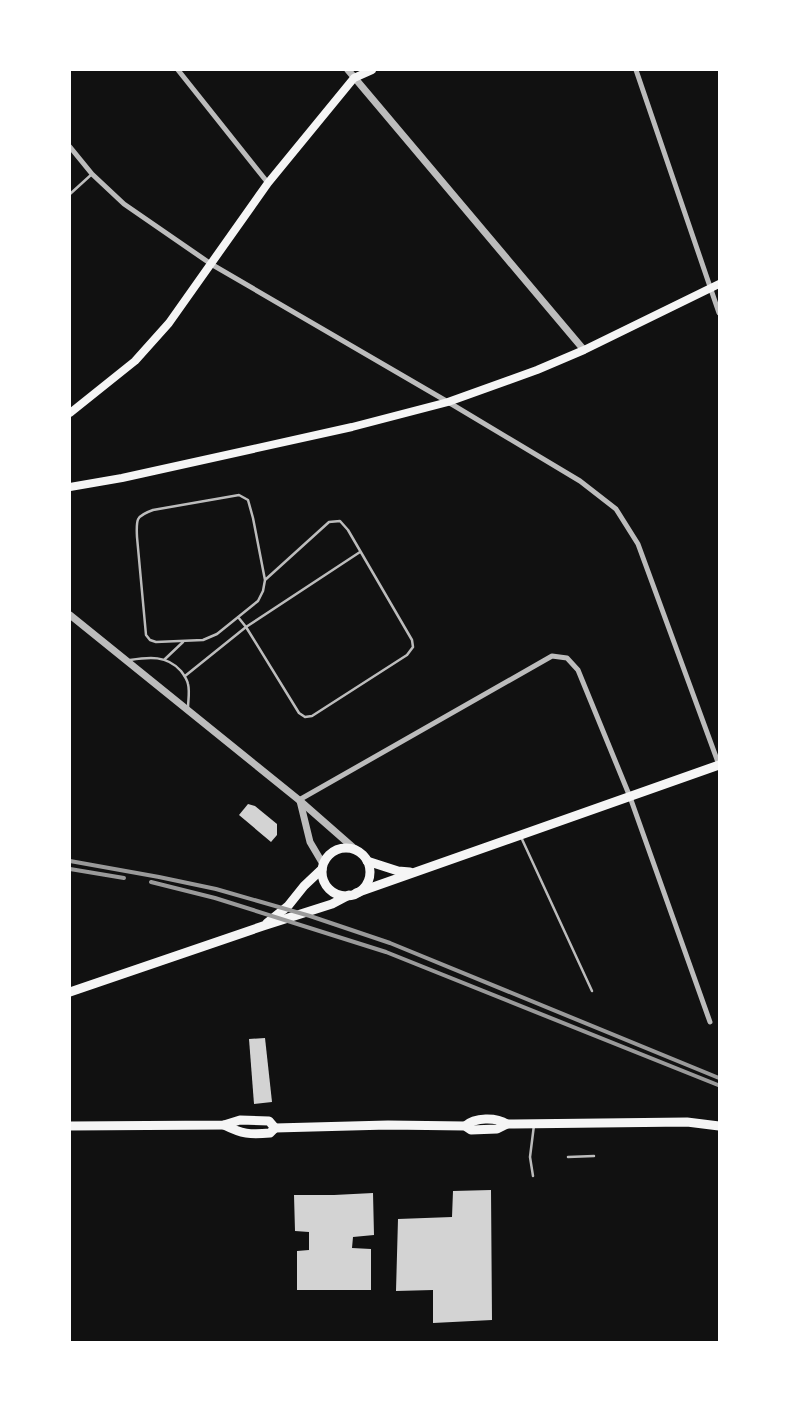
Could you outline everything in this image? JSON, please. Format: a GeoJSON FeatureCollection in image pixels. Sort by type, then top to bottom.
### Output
{"type":"FeatureCollection","features":[{"type":"Feature","properties":{"kind":"main road"},"geometry":{"type":"LineString","coordinates":[[70,413],[135,361],[169,323],[268,183],[354,78],[372,70]]}},
{"type":"Feature","properties":{"kind":"main road"},"geometry":{"type":"LineString","coordinates":[[70,487],[122,478],[342,429],[448,402],[536,370],[584,350],[719,284]]}},
{"type":"Feature","properties":{"kind":"main road"},"geometry":{"type":"LineString","coordinates":[[414,872],[398,871],[367,861],[356,850],[349,848],[334,850],[328,855],[323,866],[322,876],[329,889],[342,895],[353,894],[719,765]]}},
{"type":"Feature","properties":{"kind":"main road"},"geometry":{"type":"LineString","coordinates":[[70,992],[332,904],[362,889],[367,883],[370,876],[367,861]]}},
{"type":"Feature","properties":{"kind":"main road"},"geometry":{"type":"LineString","coordinates":[[263,926],[288,906],[323,866]]}},
{"type":"Feature","properties":{"kind":"main road"},"geometry":{"type":"LineString","coordinates":[[224,1125],[240,1133],[256,1134],[270,1133],[275,1128],[388,1125],[465,1126],[471,1121],[498,1119],[507,1124],[687,1122],[719,1126]]}},
{"type":"Feature","properties":{"kind":"main road"},"geometry":{"type":"LineString","coordinates":[[70,1126],[224,1125],[240,1120],[269,1121],[275,1128]]}},
{"type":"Feature","properties":{"kind":"street"},"geometry":{"type":"LineString","coordinates":[[178,70],[268,183]]}},
{"type":"Feature","properties":{"kind":"street"},"geometry":{"type":"LineString","coordinates":[[348,70],[584,350]]}},
{"type":"Feature","properties":{"kind":"street"},"geometry":{"type":"LineString","coordinates":[[636,70],[719,313]]}},
{"type":"Feature","properties":{"kind":"street"},"geometry":{"type":"LineString","coordinates":[[70,147],[92,174],[124,204],[211,264],[580,480],[616,509],[638,544],[719,765]]}},
{"type":"Feature","properties":{"kind":"street"},"geometry":{"type":"LineString","coordinates":[[70,615],[300,800],[356,850]]}},
{"type":"Feature","properties":{"kind":"street"},"geometry":{"type":"LineString","coordinates":[[300,800],[552,656],[567,658],[578,670],[630,797],[710,1022]]}},
{"type":"Feature","properties":{"kind":"street"},"geometry":{"type":"LineString","coordinates":[[300,800],[310,842],[323,866]]}},
{"type":"Feature","properties":{"kind":"lane"},"geometry":{"type":"LineString","coordinates":[[70,194],[92,174]]}},
{"type":"Feature","properties":{"kind":"lane"},"geometry":{"type":"LineString","coordinates":[[239,495],[248,500],[265,580],[263,591],[258,601],[217,634],[203,640],[156,642],[150,640],[146,635],[136,524],[138,518],[142,514],[153,510],[239,495]]}},
{"type":"Feature","properties":{"kind":"lane"},"geometry":{"type":"LineString","coordinates":[[238,618],[246,627],[299,713],[305,717],[312,716],[406,655],[413,648],[412,640],[348,530],[340,521],[329,522],[265,580]]}},
{"type":"Feature","properties":{"kind":"lane"},"geometry":{"type":"LineString","coordinates":[[186,676],[246,627],[360,552]]}},
{"type":"Feature","properties":{"kind":"lane"},"geometry":{"type":"LineString","coordinates":[[164,659],[184,641]]}},
{"type":"Feature","properties":{"kind":"lane"},"geometry":{"type":"LineString","coordinates":[[127,661],[155,658],[164,659],[175,664],[186,676],[189,685],[187,709]]}},
{"type":"Feature","properties":{"kind":"lane"},"geometry":{"type":"LineString","coordinates":[[520,835],[592,991]]}},
{"type":"Feature","properties":{"kind":"lane"},"geometry":{"type":"LineString","coordinates":[[533,1176],[530,1157],[535,1123]]}},
{"type":"Feature","properties":{"kind":"lane"},"geometry":{"type":"LineString","coordinates":[[568,1157],[594,1156]]}},
{"type":"Feature","properties":{"kind":"building"},"geometry":{"type":"Polygon","coordinates":[[[248,804],[255,806],[277,824],[277,835],[271,842],[239,815],[248,804]]]}},
{"type":"Feature","properties":{"kind":"building"},"geometry":{"type":"Polygon","coordinates":[[[265,1038],[272,1102],[254,1104],[249,1039],[265,1038]]]}},
{"type":"Feature","properties":{"kind":"building"},"geometry":{"type":"Polygon","coordinates":[[[491,1190],[492,1320],[433,1323],[433,1290],[396,1291],[398,1219],[452,1217],[453,1191],[491,1190]]]}},
{"type":"Feature","properties":{"kind":"building"},"geometry":{"type":"Polygon","coordinates":[[[373,1193],[374,1235],[353,1237],[352,1248],[371,1249],[371,1290],[297,1290],[297,1251],[309,1250],[309,1232],[295,1231],[294,1195],[373,1193]]]}},
{"type":"Feature","properties":{"kind":"railway"},"geometry":{"type":"LineString","coordinates":[[70,861],[216,889],[310,916],[390,943],[719,1078]]}},
{"type":"Feature","properties":{"kind":"railway"},"geometry":{"type":"LineString","coordinates":[[70,869],[124,878]]}},
{"type":"Feature","properties":{"kind":"railway"},"geometry":{"type":"LineString","coordinates":[[151,882],[215,898],[386,952],[718,1085]]}}]}
